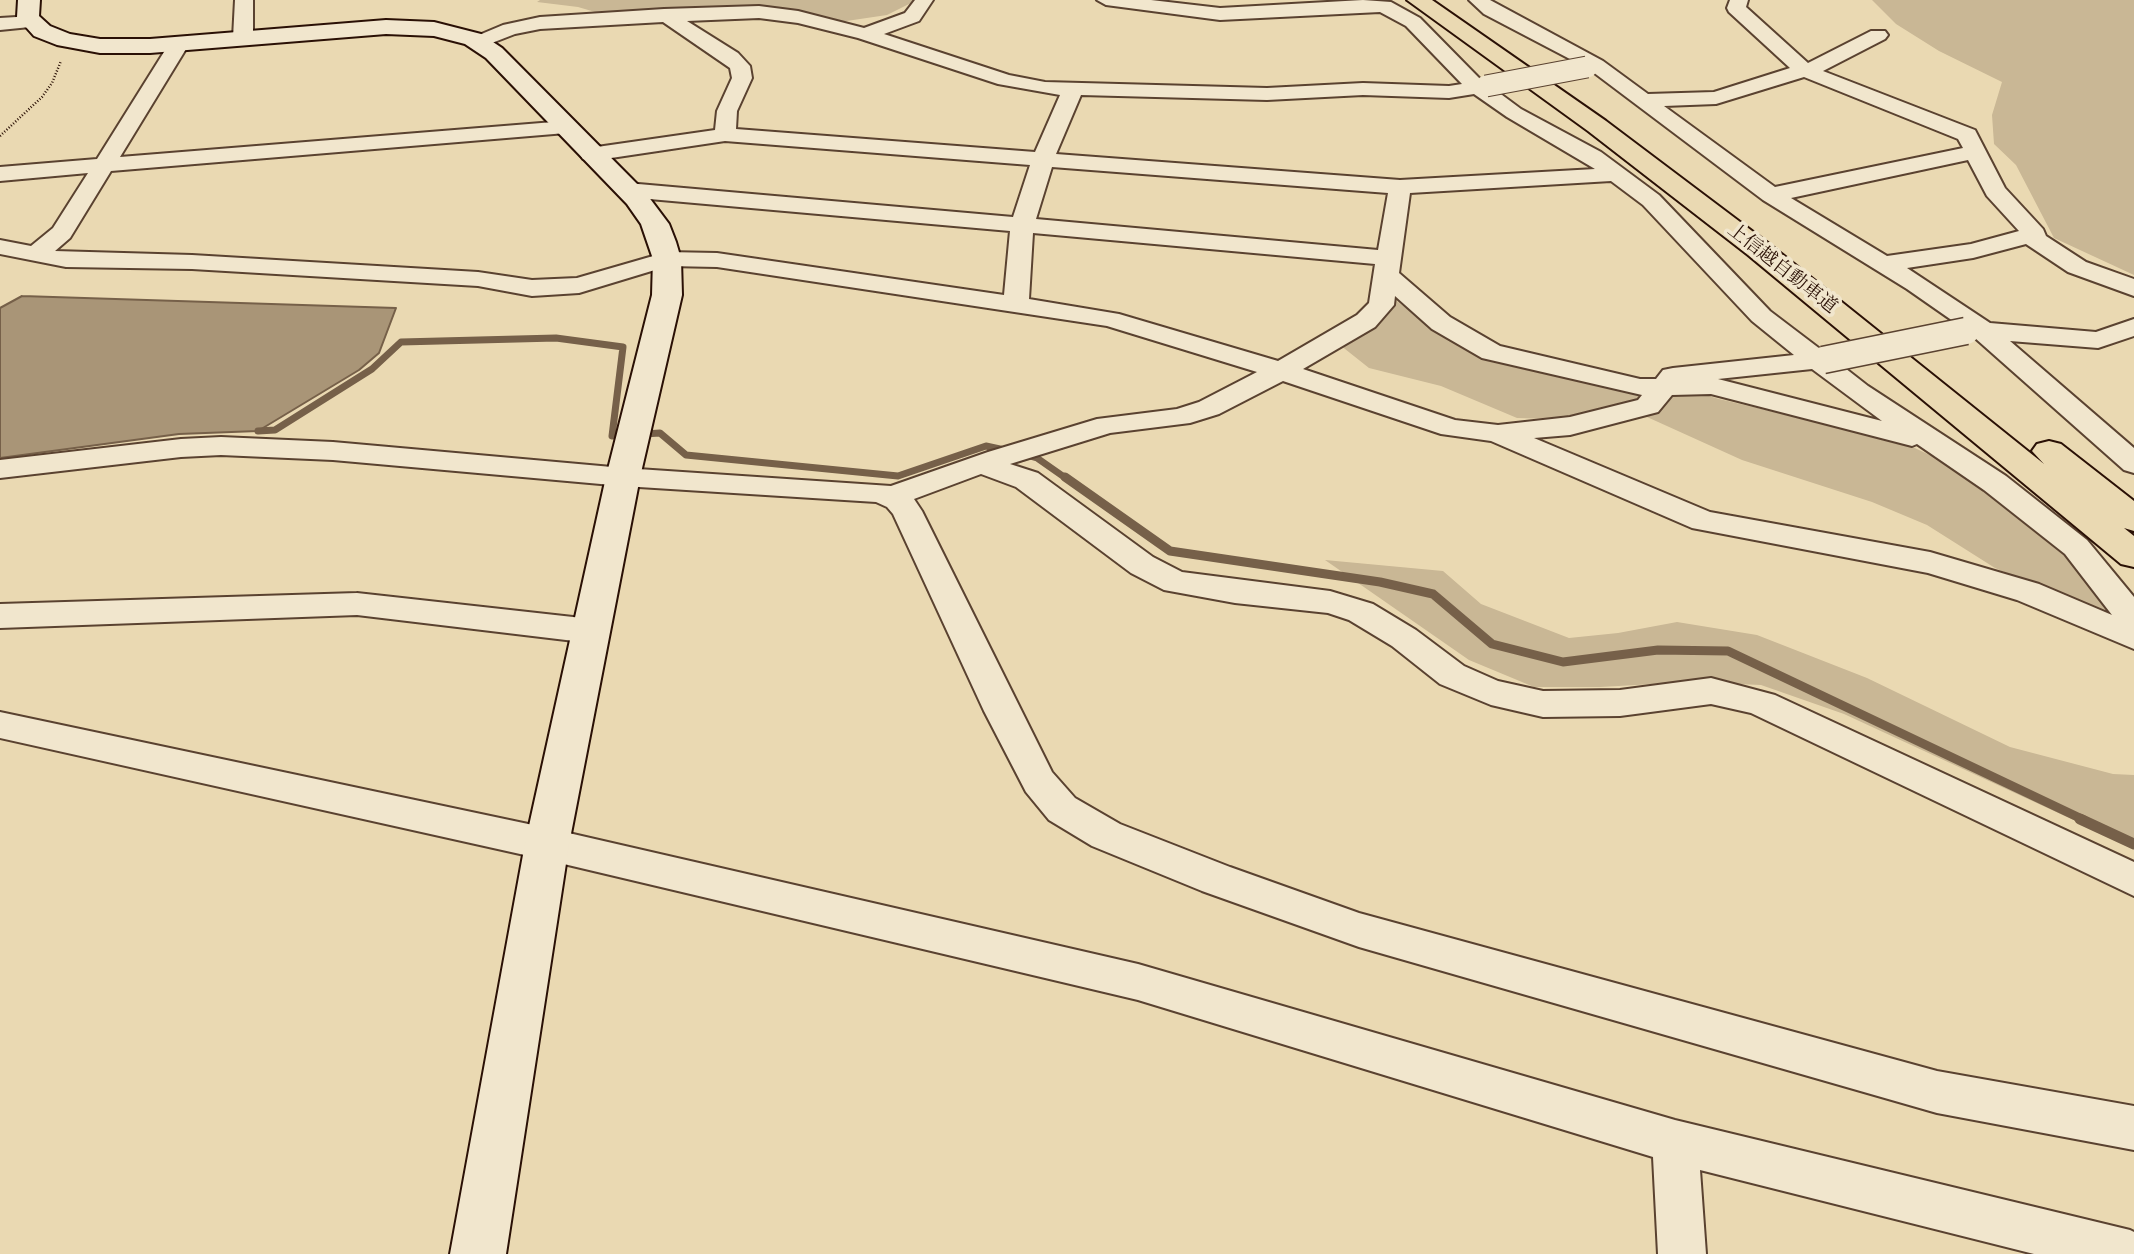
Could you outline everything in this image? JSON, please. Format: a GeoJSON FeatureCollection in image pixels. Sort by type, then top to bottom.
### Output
{"type":"FeatureCollection","features":[{"type":"Feature","properties":{"kind":"highway","name":"上信越自動車道"},"geometry":{"type":"LineString","coordinates":[[1418,0],[1578,112],[1758,249],[2134,555]]}},
{"type":"Feature","properties":{"kind":"highway","name":"上信越自動車道"},"geometry":{"type":"LineString","coordinates":[[1444,0],[1698,178],[1997,409]]}},
{"type":"Feature","properties":{"kind":"highway"},"geometry":{"type":"LineString","coordinates":[[2027,433],[2134,519]]}},
{"type":"Feature","properties":{"kind":"street"},"geometry":{"type":"LineString","coordinates":[[243,38],[244,0]]}},
{"type":"Feature","properties":{"kind":"street"},"geometry":{"type":"LineString","coordinates":[[664,15],[710,0]]}},
{"type":"Feature","properties":{"kind":"street"},"geometry":{"type":"LineString","coordinates":[[865,34],[912,17],[924,0]]}},
{"type":"Feature","properties":{"kind":"street"},"geometry":{"type":"LineString","coordinates":[[1106,0],[1220,14],[1378,3],[1413,22],[1514,113],[1618,174],[1651,200],[1761,316],[1819,360],[1995,483],[2076,547],[2134,619]]}},
{"type":"Feature","properties":{"kind":"street"},"geometry":{"type":"LineString","coordinates":[[1478,0],[1591,66],[1643,100],[1771,195],[1883,264],[1974,330],[2134,464]]}},
{"type":"Feature","properties":{"kind":"street"},"geometry":{"type":"LineString","coordinates":[[1739,0],[1736,8],[1804,70],[1967,135],[1995,191],[2035,234],[1973,251],[1883,264]]}},
{"type":"Feature","properties":{"kind":"street"},"geometry":{"type":"LineString","coordinates":[[479,42],[510,29],[540,23],[758,12],[798,17],[865,34],[1005,80],[1045,89],[1072,91],[1267,94],[1363,89],[1449,92],[1591,66]]}},
{"type":"Feature","properties":{"kind":"street"},"geometry":{"type":"LineString","coordinates":[[664,15],[731,57],[740,66],[743,78],[727,111],[725,135]]}},
{"type":"Feature","properties":{"kind":"street"},"geometry":{"type":"LineString","coordinates":[[21,16],[50,36],[69,41],[125,47],[386,27],[434,29],[464,35],[494,53],[627,190],[655,224],[667,259],[667,295],[623,478],[547,844],[478,1254]]}},
{"type":"Feature","properties":{"kind":"street"},"geometry":{"type":"LineString","coordinates":[[1643,100],[1716,97],[1827,63],[1878,35]]}},
{"type":"Feature","properties":{"kind":"street"},"geometry":{"type":"LineString","coordinates":[[36,254],[62,233],[179,44]]}},
{"type":"Feature","properties":{"kind":"street"},"geometry":{"type":"LineString","coordinates":[[1016,305],[1022,225],[1043,159],[1072,91]]}},
{"type":"Feature","properties":{"kind":"street"},"geometry":{"type":"LineString","coordinates":[[0,174],[565,127]]}},
{"type":"Feature","properties":{"kind":"street"},"geometry":{"type":"LineString","coordinates":[[592,154],[725,135],[1399,187],[1618,174]]}},
{"type":"Feature","properties":{"kind":"street"},"geometry":{"type":"LineString","coordinates":[[1771,195],[1975,152]]}},
{"type":"Feature","properties":{"kind":"street"},"geometry":{"type":"LineString","coordinates":[[890,497],[989,461],[1107,425],[1180,417],[1209,408],[1281,371],[1366,320],[1381,305],[1399,187]]}},
{"type":"Feature","properties":{"kind":"street"},"geometry":{"type":"LineString","coordinates":[[627,190],[1022,225],[1387,267],[1441,323],[1491,352],[1640,387],[1711,386],[1935,442]]}},
{"type":"Feature","properties":{"kind":"street"},"geometry":{"type":"LineString","coordinates":[[2030,236],[2077,267],[2134,288]]}},
{"type":"Feature","properties":{"kind":"street"},"geometry":{"type":"LineString","coordinates":[[0,247],[66,260],[192,262],[478,279],[542,288],[579,285],[667,259],[717,260],[1110,318],[1451,428],[1497,433],[1570,426],[1648,406],[1673,376],[1819,360],[1974,330],[2098,340],[2134,327]]}},
{"type":"Feature","properties":{"kind":"street"},"geometry":{"type":"LineString","coordinates":[[1497,433],[1703,521],[1930,563],[2028,592],[2134,637]]}},
{"type":"Feature","properties":{"kind":"street"},"geometry":{"type":"LineString","coordinates":[[0,469],[181,448],[221,446],[333,452],[623,478],[880,493],[898,500],[907,511],[1002,711],[1039,782],[1062,809],[1106,835],[1216,879],[1359,930],[1937,1092],[2134,1128]]}},
{"type":"Feature","properties":{"kind":"street"},"geometry":{"type":"LineString","coordinates":[[989,461],[1027,480],[1142,565],[1175,582],[1235,592],[1330,602],[1360,612],[1394,632],[1452,675],[1491,692],[1543,704],[1620,704],[1711,691],[1740,696],[1763,704],[2134,880]]}},
{"type":"Feature","properties":{"kind":"street"},"geometry":{"type":"LineString","coordinates":[[4,620],[357,604],[592,631]]}},
{"type":"Feature","properties":{"kind":"street"},"geometry":{"type":"LineString","coordinates":[[0,724],[547,844],[1138,982],[1675,1142],[2130,1254]]}},
{"type":"Feature","properties":{"kind":"street"},"geometry":{"type":"LineString","coordinates":[[1675,1142],[1682,1254]]}},
{"type":"Feature","properties":{"kind":"path"},"geometry":{"type":"LineString","coordinates":[[0,136],[42,97],[52,83],[69,41]]}},
{"type":"Feature","properties":{"kind":"shaded area"},"geometry":{"type":"Polygon","coordinates":[[[917,0],[887,15],[833,23],[808,15],[602,14],[578,7],[537,2],[917,0]]]}},
{"type":"Feature","properties":{"kind":"shaded area"},"geometry":{"type":"Polygon","coordinates":[[[1872,0],[2134,0],[2134,275],[2054,238],[2016,165],[1994,144],[1992,115],[2002,82],[1939,51],[1896,24],[1872,0]]]}},
{"type":"Feature","properties":{"kind":"shaded area"},"geometry":{"type":"Polygon","coordinates":[[[22,296],[396,308],[379,353],[359,370],[258,431],[179,434],[0,458],[0,308],[22,296]]]}},
{"type":"Feature","properties":{"kind":"shaded area"},"geometry":{"type":"Polygon","coordinates":[[[1394,299],[1435,330],[1484,359],[1644,396],[1689,390],[1902,442],[1968,473],[2064,544],[2102,593],[2108,617],[1995,568],[1927,525],[1872,502],[1742,460],[1636,412],[1581,420],[1517,418],[1441,386],[1369,368],[1340,345],[1376,328],[1394,299]]]}},
{"type":"Feature","properties":{"kind":"shaded area"},"geometry":{"type":"Polygon","coordinates":[[[1325,560],[1443,571],[1481,604],[1569,638],[1618,633],[1677,622],[1757,635],[1867,678],[2010,747],[2113,774],[2134,775],[2134,848],[1844,714],[1761,685],[1690,682],[1600,687],[1534,687],[1469,660],[1325,560]]]}},
{"type":"Feature","properties":{"kind":"waterway"},"geometry":{"type":"LineString","coordinates":[[258,431],[275,430],[372,369],[401,342],[556,338],[623,347],[612,436],[660,433],[686,455],[898,476],[986,446],[1009,451]]}},
{"type":"Feature","properties":{"kind":"waterway"},"geometry":{"type":"LineString","coordinates":[[1023,454],[1037,458],[1067,479]]}},
{"type":"Feature","properties":{"kind":"waterway"},"geometry":{"type":"LineString","coordinates":[[1065,477],[1170,551],[1380,582],[1433,594],[1492,644],[1563,662],[1658,650],[1728,651],[2084,820]]}},
{"type":"Feature","properties":{"kind":"waterway"},"geometry":{"type":"LineString","coordinates":[[2080,819],[2134,844]]}}]}
